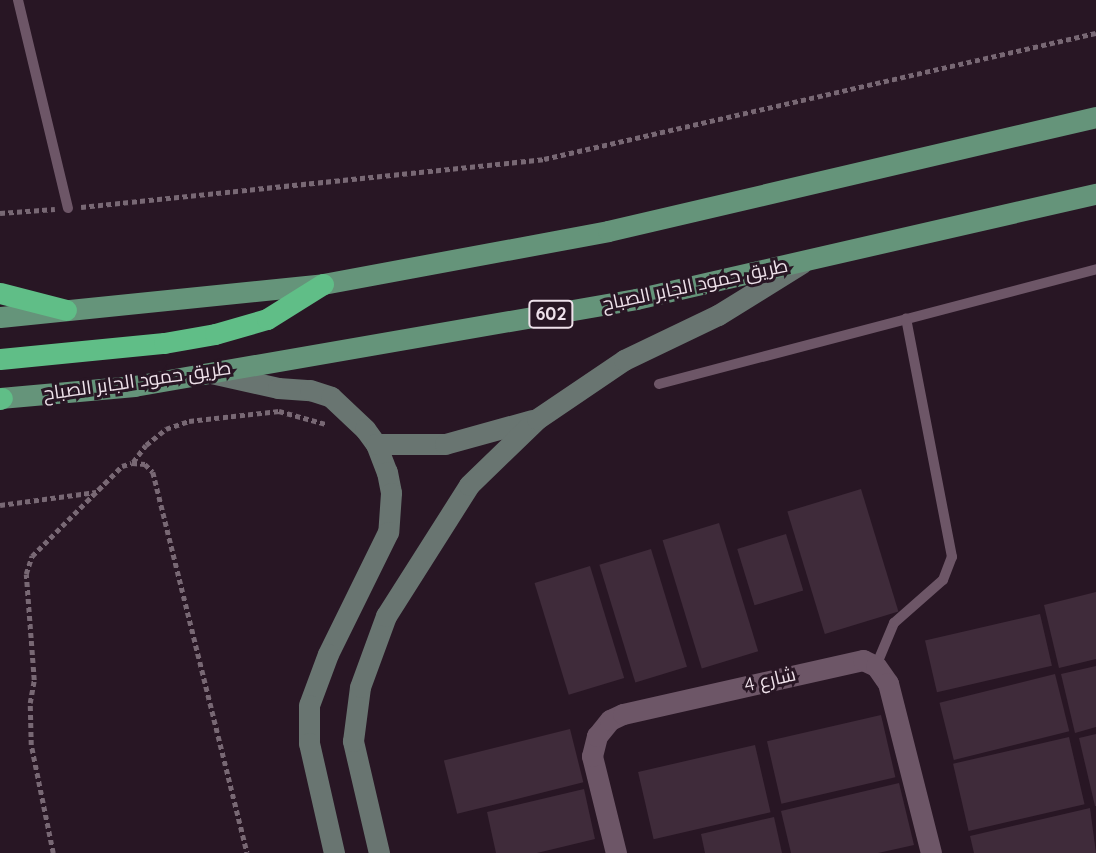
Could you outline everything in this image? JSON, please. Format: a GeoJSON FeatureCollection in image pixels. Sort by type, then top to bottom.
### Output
{"type":"FeatureCollection","features":[{"type":"Feature","properties":{"kind":"highway"},"geometry":{"type":"LineString","coordinates":[[0,359],[164,343],[215,334],[267,319],[323,284]]}},
{"type":"Feature","properties":{"kind":"highway"},"geometry":{"type":"LineString","coordinates":[[0,293],[66,310]]}},
{"type":"Feature","properties":{"kind":"main road"},"geometry":{"type":"LineString","coordinates":[[0,317],[323,284],[608,231],[1096,117]]}},
{"type":"Feature","properties":{"kind":"main road","name":"طريق حمود الجابر الصباح"},"geometry":{"type":"LineString","coordinates":[[1,398],[134,386],[636,299],[1096,194]]}},
{"type":"Feature","properties":{"kind":"street"},"geometry":{"type":"LineString","coordinates":[[379,853],[353,741],[360,687],[386,616],[469,485],[537,419],[624,360],[718,315],[805,261]]}},
{"type":"Feature","properties":{"kind":"street"},"geometry":{"type":"LineString","coordinates":[[209,373],[278,388],[310,390],[331,397],[352,413],[376,444],[391,493],[388,532],[328,654],[309,705],[309,743],[334,853]]}},
{"type":"Feature","properties":{"kind":"street"},"geometry":{"type":"LineString","coordinates":[[376,444],[445,444],[537,419]]}},
{"type":"Feature","properties":{"kind":"street","name":"شارع 4"},"geometry":{"type":"LineString","coordinates":[[616,853],[593,756],[597,736],[610,720],[849,661],[863,660],[876,666]]}},
{"type":"Feature","properties":{"kind":"street"},"geometry":{"type":"LineString","coordinates":[[876,666],[888,683],[932,853]]}},
{"type":"Feature","properties":{"kind":"lane"},"geometry":{"type":"LineString","coordinates":[[18,0],[68,208]]}},
{"type":"Feature","properties":{"kind":"lane"},"geometry":{"type":"LineString","coordinates":[[660,384],[906,317],[1096,270]]}},
{"type":"Feature","properties":{"kind":"lane"},"geometry":{"type":"LineString","coordinates":[[876,666],[894,623],[943,580],[952,557],[906,317]]}},
{"type":"Feature","properties":{"kind":"path"},"geometry":{"type":"LineString","coordinates":[[0,213],[544,159],[1096,33]]}},
{"type":"Feature","properties":{"kind":"path"},"geometry":{"type":"LineString","coordinates":[[132,463],[146,445],[166,429],[189,421],[279,411],[336,428]]}},
{"type":"Feature","properties":{"kind":"path"},"geometry":{"type":"LineString","coordinates":[[53,853],[31,745],[34,680],[26,574],[32,556],[122,466],[132,463],[145,464],[153,472],[247,853]]}},
{"type":"Feature","properties":{"kind":"path"},"geometry":{"type":"LineString","coordinates":[[0,505],[96,492]]}},
{"type":"Feature","properties":{"kind":"building"},"geometry":{"type":"Polygon","coordinates":[[[861,489],[898,611],[825,634],[787,512],[861,489]]]}},
{"type":"Feature","properties":{"kind":"building"},"geometry":{"type":"Polygon","coordinates":[[[719,523],[758,651],[702,668],[663,540],[719,523]]]}},
{"type":"Feature","properties":{"kind":"building"},"geometry":{"type":"Polygon","coordinates":[[[786,534],[803,590],[754,605],[737,549],[786,534]]]}},
{"type":"Feature","properties":{"kind":"building"},"geometry":{"type":"Polygon","coordinates":[[[651,549],[687,667],[635,682],[599,565],[651,549]]]}},
{"type":"Feature","properties":{"kind":"building"},"geometry":{"type":"Polygon","coordinates":[[[590,566],[624,678],[569,695],[535,583],[590,566]]]}},
{"type":"Feature","properties":{"kind":"building"},"geometry":{"type":"Polygon","coordinates":[[[1096,592],[1096,659],[1059,668],[1044,605],[1096,592]]]}},
{"type":"Feature","properties":{"kind":"building"},"geometry":{"type":"Polygon","coordinates":[[[1040,614],[1052,666],[937,692],[925,641],[1040,614]]]}},
{"type":"Feature","properties":{"kind":"building"},"geometry":{"type":"Polygon","coordinates":[[[1096,666],[1096,727],[1075,733],[1061,674],[1096,666]]]}},
{"type":"Feature","properties":{"kind":"building"},"geometry":{"type":"Polygon","coordinates":[[[1055,674],[1069,731],[954,760],[940,703],[1055,674]]]}},
{"type":"Feature","properties":{"kind":"building"},"geometry":{"type":"Polygon","coordinates":[[[881,715],[895,777],[781,804],[767,741],[881,715]]]}},
{"type":"Feature","properties":{"kind":"building"},"geometry":{"type":"Polygon","coordinates":[[[570,729],[583,782],[457,814],[444,760],[570,729]]]}},
{"type":"Feature","properties":{"kind":"building"},"geometry":{"type":"Polygon","coordinates":[[[1096,734],[1096,806],[1095,806],[1079,738],[1096,734]]]}},
{"type":"Feature","properties":{"kind":"building"},"geometry":{"type":"Polygon","coordinates":[[[1069,737],[1085,804],[969,831],[953,764],[1069,737]]]}},
{"type":"Feature","properties":{"kind":"building"},"geometry":{"type":"Polygon","coordinates":[[[755,745],[771,812],[654,839],[638,772],[755,745]]]}},
{"type":"Feature","properties":{"kind":"building"},"geometry":{"type":"Polygon","coordinates":[[[899,783],[914,845],[878,853],[791,853],[781,811],[899,783]]]}},
{"type":"Feature","properties":{"kind":"building"},"geometry":{"type":"Polygon","coordinates":[[[584,789],[595,839],[537,853],[496,853],[487,812],[584,789]]]}},
{"type":"Feature","properties":{"kind":"building"},"geometry":{"type":"Polygon","coordinates":[[[1090,808],[1096,853],[974,853],[970,836],[1090,808]]]}},
{"type":"Feature","properties":{"kind":"building"},"geometry":{"type":"Polygon","coordinates":[[[774,817],[782,853],[705,853],[701,834],[774,817]]]}}]}
